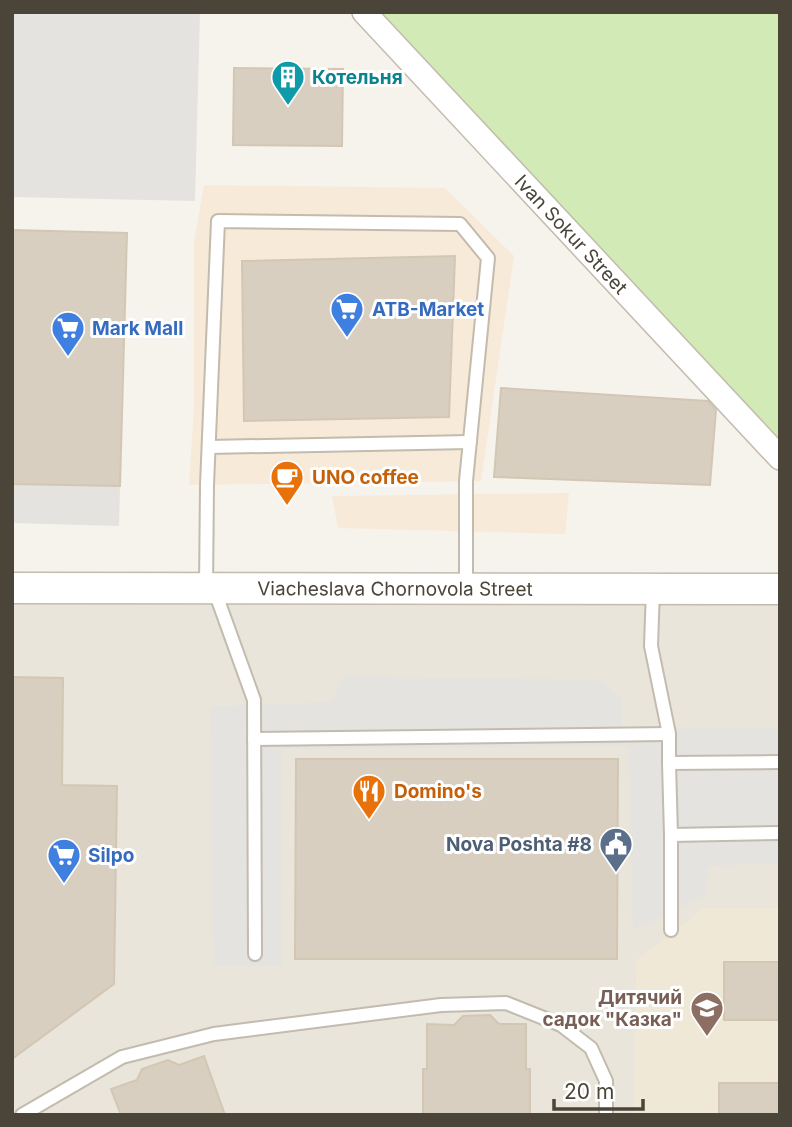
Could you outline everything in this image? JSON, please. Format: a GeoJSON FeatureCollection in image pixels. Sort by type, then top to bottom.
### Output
{"type":"FeatureCollection","features":[{"type":"Feature","properties":{"kind":"street","name":"Ivan Sokur Street"},"geometry":{"type":"LineString","coordinates":[[364,12],[780,458]]}},
{"type":"Feature","properties":{"kind":"street","name":"Viacheslava Chornovola Street"},"geometry":{"type":"LineString","coordinates":[[12,588],[780,589]]}},
{"type":"Feature","properties":{"kind":"lane"},"geometry":{"type":"LineString","coordinates":[[255,954],[254,700],[210,589],[209,447],[218,221],[460,224],[488,258],[466,481],[466,589]]}},
{"type":"Feature","properties":{"kind":"lane"},"geometry":{"type":"LineString","coordinates":[[209,447],[470,442]]}},
{"type":"Feature","properties":{"kind":"lane"},"geometry":{"type":"LineString","coordinates":[[653,589],[651,646],[668,734],[671,930]]}},
{"type":"Feature","properties":{"kind":"lane"},"geometry":{"type":"LineString","coordinates":[[254,739],[668,734]]}},
{"type":"Feature","properties":{"kind":"lane"},"geometry":{"type":"LineString","coordinates":[[669,764],[780,762]]}},
{"type":"Feature","properties":{"kind":"lane"},"geometry":{"type":"LineString","coordinates":[[671,835],[780,833]]}},
{"type":"Feature","properties":{"kind":"lane"},"geometry":{"type":"LineString","coordinates":[[22,1115],[122,1058],[214,1034],[441,1005],[506,1003],[561,1025],[591,1048],[606,1081],[606,1115]]}},
{"type":"Feature","properties":{"kind":"shaded area"},"geometry":{"type":"Polygon","coordinates":[[[14,12],[200,12],[195,201],[12,197],[14,12]]]}},
{"type":"Feature","properties":{"kind":"shaded area"},"geometry":{"type":"Polygon","coordinates":[[[204,185],[445,188],[514,256],[481,481],[189,485],[194,408],[194,242],[204,185]]]}},
{"type":"Feature","properties":{"kind":"shaded area"},"geometry":{"type":"Polygon","coordinates":[[[12,484],[120,486],[119,526],[12,523],[12,484]]]}},
{"type":"Feature","properties":{"kind":"shaded area"},"geometry":{"type":"Polygon","coordinates":[[[569,493],[565,534],[338,528],[332,496],[569,493]]]}},
{"type":"Feature","properties":{"kind":"shaded area"},"geometry":{"type":"Polygon","coordinates":[[[12,588],[780,589],[780,1115],[12,1115],[12,588]]]}},
{"type":"Feature","properties":{"kind":"shaded area"},"geometry":{"type":"Polygon","coordinates":[[[344,676],[601,680],[621,698],[622,729],[780,728],[780,863],[708,866],[706,895],[633,929],[628,746],[281,749],[282,966],[213,966],[211,706],[332,702],[344,676]]]}},
{"type":"Feature","properties":{"kind":"shaded area","name":"Дитячий садок \"Казка\""},"geometry":{"type":"Polygon","coordinates":[[[704,908],[780,908],[780,1115],[634,1115],[636,961],[704,908]]]}},
{"type":"Feature","properties":{"kind":"green space"},"geometry":{"type":"Polygon","coordinates":[[[364,12],[780,12],[780,458],[364,12]]]}},
{"type":"Feature","properties":{"kind":"building","name":"Котельня"},"geometry":{"type":"Polygon","coordinates":[[[234,68],[343,69],[342,146],[233,145],[234,68]]]}},
{"type":"Feature","properties":{"kind":"building","name":"Mark Mall"},"geometry":{"type":"Polygon","coordinates":[[[12,230],[127,233],[120,486],[12,484],[12,230]]]}},
{"type":"Feature","properties":{"kind":"building","name":"ATB-Market"},"geometry":{"type":"Polygon","coordinates":[[[455,256],[449,417],[244,421],[242,261],[455,256]]]}},
{"type":"Feature","properties":{"kind":"building"},"geometry":{"type":"Polygon","coordinates":[[[501,388],[708,401],[716,410],[710,485],[494,477],[501,388]]]}},
{"type":"Feature","properties":{"kind":"building","name":"Silpo"},"geometry":{"type":"Polygon","coordinates":[[[12,677],[63,678],[62,785],[117,786],[114,984],[12,1059],[12,677]]]}},
{"type":"Feature","properties":{"kind":"building"},"geometry":{"type":"Polygon","coordinates":[[[296,759],[618,759],[617,959],[295,959],[296,759]]]}},
{"type":"Feature","properties":{"kind":"building"},"geometry":{"type":"Polygon","coordinates":[[[724,962],[780,962],[780,1020],[724,1020],[724,962]]]}},
{"type":"Feature","properties":{"kind":"building"},"geometry":{"type":"Polygon","coordinates":[[[490,1015],[499,1024],[526,1024],[530,1115],[423,1115],[427,1024],[454,1025],[463,1016],[490,1015]]]}},
{"type":"Feature","properties":{"kind":"building"},"geometry":{"type":"Polygon","coordinates":[[[204,1056],[225,1115],[121,1115],[111,1089],[137,1080],[142,1069],[168,1060],[179,1065],[204,1056]]]}},
{"type":"Feature","properties":{"kind":"building"},"geometry":{"type":"Polygon","coordinates":[[[719,1083],[780,1083],[780,1115],[719,1115],[719,1083]]]}},
{"type":"Feature","properties":{"kind":"place","name":"Котельня"},"geometry":{"type":"Point","coordinates":[288,107]}},
{"type":"Feature","properties":{"kind":"place","name":"ATB-Market"},"geometry":{"type":"Point","coordinates":[347,339]}},
{"type":"Feature","properties":{"kind":"place","name":"Mark Mall"},"geometry":{"type":"Point","coordinates":[68,358]}},
{"type":"Feature","properties":{"kind":"place","name":"UNO coffee"},"geometry":{"type":"Point","coordinates":[287,507]}},
{"type":"Feature","properties":{"kind":"place","name":"Domino's"},"geometry":{"type":"Point","coordinates":[369,821]}},
{"type":"Feature","properties":{"kind":"place","name":"Nova Poshta #8"},"geometry":{"type":"Point","coordinates":[616,874]}},
{"type":"Feature","properties":{"kind":"place","name":"Silpo"},"geometry":{"type":"Point","coordinates":[64,885]}},
{"type":"Feature","properties":{"kind":"place","name":"Дитячий садок \"Казка\""},"geometry":{"type":"Point","coordinates":[707,1038]}}]}
